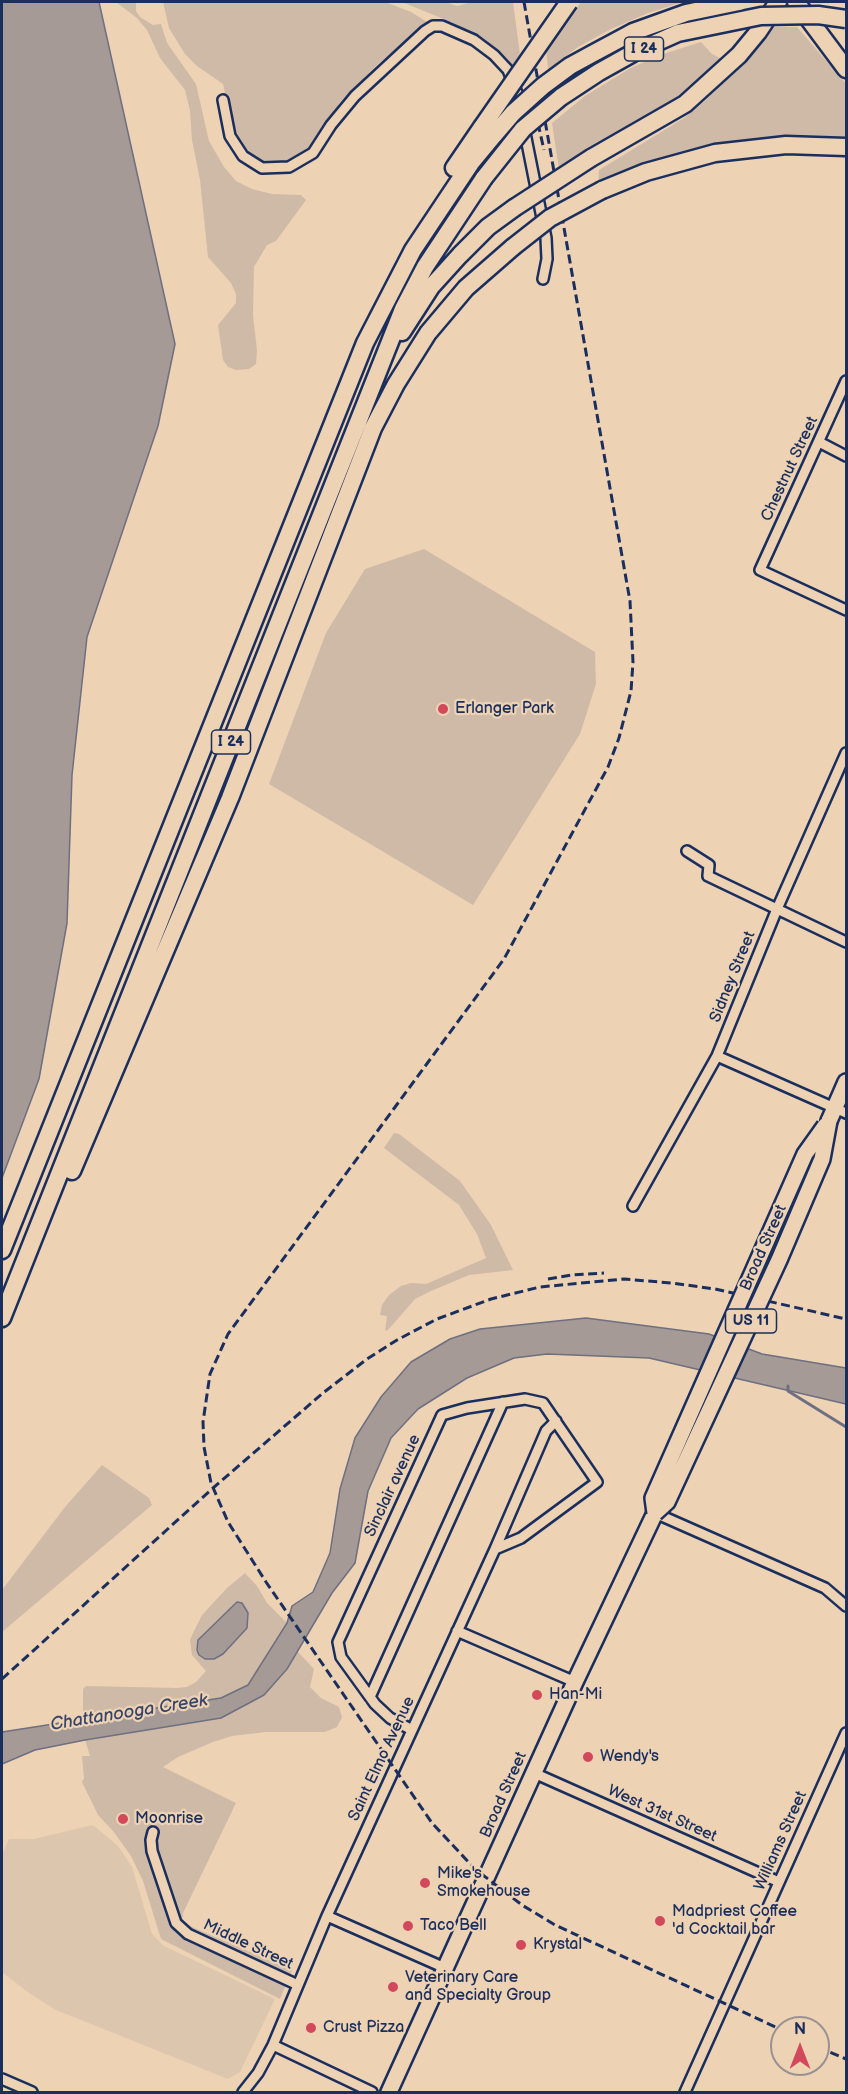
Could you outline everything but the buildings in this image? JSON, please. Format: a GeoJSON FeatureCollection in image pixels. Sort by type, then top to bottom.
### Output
{"type":"FeatureCollection","features":[{"type":"Feature","properties":{"kind":"highway"},"geometry":{"type":"LineString","coordinates":[[489,130],[569,2]]}},
{"type":"Feature","properties":{"kind":"highway","name":"I 24"},"geometry":{"type":"LineString","coordinates":[[2,1250],[365,344],[413,250],[489,130],[513,113],[543,86],[570,66],[633,32],[686,13],[739,2]]}},
{"type":"Feature","properties":{"kind":"highway"},"geometry":{"type":"LineString","coordinates":[[380,368],[431,287],[488,227],[591,158],[685,104],[731,63],[758,32],[778,2]]}},
{"type":"Feature","properties":{"kind":"highway"},"geometry":{"type":"LineString","coordinates":[[795,2],[846,69]]}},
{"type":"Feature","properties":{"kind":"highway","name":"I 24"},"geometry":{"type":"LineString","coordinates":[[2,1318],[403,309],[424,267],[483,177],[523,129],[561,97],[625,58],[678,33],[760,16],[818,15],[846,19]]}},
{"type":"Feature","properties":{"kind":"highway"},"geometry":{"type":"LineString","coordinates":[[811,22],[846,57]]}},
{"type":"Feature","properties":{"kind":"highway"},"geometry":{"type":"LineString","coordinates":[[42,1217],[62,1194],[174,934],[230,798],[377,420],[408,363],[439,319],[466,288],[513,247],[550,218],[602,190],[668,165],[715,153],[786,145],[846,147]]}},
{"type":"Feature","properties":{"kind":"main road","name":"Broad Street"},"geometry":{"type":"LineString","coordinates":[[389,2092],[574,1682],[655,1513],[653,1498],[805,1154],[837,1114],[846,1082]]}},
{"type":"Feature","properties":{"kind":"street"},"geometry":{"type":"LineString","coordinates":[[223,100],[230,136],[243,156],[262,168],[289,167],[313,153],[337,117],[355,96],[425,31],[434,26],[442,26],[474,40],[494,55],[508,70],[517,93],[546,237],[547,259],[543,279]]}},
{"type":"Feature","properties":{"kind":"street","name":"Chestnut Street"},"geometry":{"type":"LineString","coordinates":[[846,381],[760,570],[846,610]]}},
{"type":"Feature","properties":{"kind":"street"},"geometry":{"type":"LineString","coordinates":[[819,442],[846,456]]}},
{"type":"Feature","properties":{"kind":"street","name":"Sidney Street"},"geometry":{"type":"LineString","coordinates":[[633,1206],[717,1056],[777,909],[846,753]]}},
{"type":"Feature","properties":{"kind":"street"},"geometry":{"type":"LineString","coordinates":[[687,851],[709,865],[708,876],[846,942]]}},
{"type":"Feature","properties":{"kind":"street"},"geometry":{"type":"LineString","coordinates":[[717,1056],[837,1114]]}},
{"type":"Feature","properties":{"kind":"street","name":"Sinclair avenue"},"geometry":{"type":"LineString","coordinates":[[412,1730],[390,1718],[370,1697],[341,1657],[338,1642],[442,1415],[467,1408],[525,1399],[543,1403],[597,1482],[521,1538],[495,1549]]}},
{"type":"Feature","properties":{"kind":"street"},"geometry":{"type":"LineString","coordinates":[[370,1697],[503,1402]]}},
{"type":"Feature","properties":{"kind":"street","name":"Saint Elmo Avenue"},"geometry":{"type":"LineString","coordinates":[[243,2092],[258,2073],[273,2046],[327,1916],[495,1549],[546,1431],[556,1421]]}},
{"type":"Feature","properties":{"kind":"street"},"geometry":{"type":"LineString","coordinates":[[655,1513],[825,1588],[846,1606]]}},
{"type":"Feature","properties":{"kind":"street"},"geometry":{"type":"LineString","coordinates":[[457,1631],[574,1682]]}},
{"type":"Feature","properties":{"kind":"street","name":"Williams Street"},"geometry":{"type":"LineString","coordinates":[[684,2092],[846,1733]]}},
{"type":"Feature","properties":{"kind":"street","name":"West 31st Street"},"geometry":{"type":"LineString","coordinates":[[534,1773],[779,1882]]}},
{"type":"Feature","properties":{"kind":"street","name":"Middle Street"},"geometry":{"type":"LineString","coordinates":[[153,1832],[152,1851],[176,1923],[188,1934],[298,1986]]}},
{"type":"Feature","properties":{"kind":"street"},"geometry":{"type":"LineString","coordinates":[[327,1916],[446,1968]]}},
{"type":"Feature","properties":{"kind":"street"},"geometry":{"type":"LineString","coordinates":[[273,2046],[372,2092]]}},
{"type":"Feature","properties":{"kind":"street"},"geometry":{"type":"LineString","coordinates":[[2,2079],[32,2092]]}},
{"type":"Feature","properties":{"kind":"shaded area"},"geometry":{"type":"Polygon","coordinates":[[[116,2],[136,2],[136,11],[140,17],[153,25],[161,24],[167,43],[196,84],[209,141],[224,167],[236,181],[252,189],[272,194],[301,195],[306,200],[276,241],[267,245],[254,267],[253,315],[257,350],[256,364],[249,369],[236,370],[228,367],[223,360],[218,325],[236,303],[236,294],[231,283],[208,257],[200,180],[185,90],[160,58],[147,30],[137,18],[116,2]]]}},
{"type":"Feature","properties":{"kind":"shaded area"},"geometry":{"type":"Polygon","coordinates":[[[163,2],[385,2],[411,12],[427,22],[378,64],[341,101],[305,153],[290,161],[275,163],[260,160],[243,148],[233,129],[223,84],[197,66],[185,54],[169,28],[163,2]]]}},
{"type":"Feature","properties":{"kind":"shaded area"},"geometry":{"type":"Polygon","coordinates":[[[402,2],[445,2],[457,6],[472,2],[513,2],[520,55],[512,66],[507,58],[484,39],[451,22],[402,2]]]}},
{"type":"Feature","properties":{"kind":"shaded area"},"geometry":{"type":"Polygon","coordinates":[[[581,2],[683,2],[648,13],[611,29],[578,47],[548,69],[546,49],[581,2]]]}},
{"type":"Feature","properties":{"kind":"shaded area"},"geometry":{"type":"Polygon","coordinates":[[[771,27],[797,27],[846,84],[846,141],[779,136],[722,144],[647,163],[598,186],[599,170],[684,118],[706,100],[753,52],[771,27]]]}},
{"type":"Feature","properties":{"kind":"shaded area"},"geometry":{"type":"Polygon","coordinates":[[[701,42],[712,54],[722,59],[696,90],[559,169],[552,123],[585,96],[629,69],[657,56],[701,42]]]}},
{"type":"Feature","properties":{"kind":"shaded area","name":"Erlanger Park"},"geometry":{"type":"Polygon","coordinates":[[[424,549],[595,652],[596,684],[580,734],[473,905],[269,784],[326,633],[365,569],[424,549]]]}},
{"type":"Feature","properties":{"kind":"shaded area"},"geometry":{"type":"Polygon","coordinates":[[[394,1133],[399,1134],[460,1181],[491,1225],[513,1270],[469,1275],[431,1291],[415,1299],[385,1331],[387,1316],[380,1315],[382,1305],[389,1295],[401,1286],[411,1283],[426,1284],[486,1258],[477,1234],[459,1205],[384,1148],[394,1133]]]}},
{"type":"Feature","properties":{"kind":"shaded area"},"geometry":{"type":"Polygon","coordinates":[[[102,1465],[149,1498],[152,1505],[2,1632],[2,1590],[65,1507],[102,1465]]]}},
{"type":"Feature","properties":{"kind":"shaded area"},"geometry":{"type":"Polygon","coordinates":[[[245,1573],[257,1586],[267,1603],[287,1623],[248,1685],[221,1698],[83,1719],[83,1689],[86,1686],[176,1688],[187,1687],[196,1682],[206,1671],[192,1655],[190,1640],[202,1615],[227,1588],[245,1573]]]}},
{"type":"Feature","properties":{"kind":"shaded area"},"geometry":{"type":"Polygon","coordinates":[[[298,1652],[314,1669],[310,1687],[321,1698],[339,1707],[342,1717],[337,1727],[325,1732],[266,1732],[232,1736],[178,1757],[163,1767],[236,1803],[183,1913],[182,1921],[292,1970],[280,1999],[161,1939],[143,1881],[131,1856],[98,1815],[82,1782],[84,1778],[82,1756],[90,1756],[85,1740],[221,1718],[287,1669],[298,1652]]]}},
{"type":"Feature","properties":{"kind":"shaded area"},"geometry":{"type":"Polygon","coordinates":[[[93,1825],[118,1846],[132,1867],[152,1934],[164,1946],[275,1999],[240,2072],[228,2079],[56,2010],[2,1972],[2,1855],[9,1839],[34,1839],[93,1825]]]}},
{"type":"Feature","properties":{"kind":"water"},"geometry":{"type":"Polygon","coordinates":[[[2,2],[99,2],[175,344],[158,426],[87,637],[72,775],[67,923],[39,1079],[2,1178],[2,2]]]}},
{"type":"Feature","properties":{"kind":"water","name":"Chattanooga Creek"},"geometry":{"type":"Polygon","coordinates":[[[586,1318],[709,1334],[762,1354],[846,1368],[846,1404],[649,1358],[547,1354],[514,1358],[467,1378],[418,1409],[391,1438],[368,1491],[355,1563],[332,1593],[287,1669],[264,1695],[221,1718],[35,1750],[2,1764],[2,1732],[221,1698],[248,1685],[287,1623],[292,1606],[313,1592],[330,1553],[340,1489],[355,1438],[381,1397],[411,1362],[450,1339],[480,1329],[586,1318]]]}},
{"type":"Feature","properties":{"kind":"water"},"geometry":{"type":"Polygon","coordinates":[[[237,1602],[242,1603],[248,1613],[247,1628],[223,1654],[214,1659],[205,1659],[199,1655],[197,1650],[198,1640],[237,1602]]]}},
{"type":"Feature","properties":{"kind":"waterway"},"geometry":{"type":"LineString","coordinates":[[788,1386],[788,1391],[846,1427]]}},
{"type":"Feature","properties":{"kind":"railway"},"geometry":{"type":"LineString","coordinates":[[524,2],[630,601],[633,662],[631,691],[619,738],[608,767],[504,959],[228,1334],[210,1374],[203,1422],[204,1447],[211,1483],[228,1522],[266,1582],[432,1823],[475,1869],[522,1905],[555,1925],[770,2024]]}},
{"type":"Feature","properties":{"kind":"railway"},"geometry":{"type":"LineString","coordinates":[[535,110],[544,150]]}},
{"type":"Feature","properties":{"kind":"railway"},"geometry":{"type":"LineString","coordinates":[[548,1279],[604,1273]]}},
{"type":"Feature","properties":{"kind":"railway"},"geometry":{"type":"LineString","coordinates":[[2,1679],[213,1488],[323,1393],[367,1359],[437,1319],[491,1299],[540,1287],[624,1279],[715,1289],[846,1319]]}},
{"type":"Feature","properties":{"kind":"railway"},"geometry":{"type":"LineString","coordinates":[[830,2052],[846,2059]]}},
{"type":"Feature","properties":{"kind":"place","name":"Erlanger Park"},"geometry":{"type":"Point","coordinates":[443,709]}},
{"type":"Feature","properties":{"kind":"place","name":"Han-Mi"},"geometry":{"type":"Point","coordinates":[537,1695]}},
{"type":"Feature","properties":{"kind":"place","name":"Wendy's"},"geometry":{"type":"Point","coordinates":[588,1757]}},
{"type":"Feature","properties":{"kind":"place","name":"Moonrise"},"geometry":{"type":"Point","coordinates":[123,1819]}},
{"type":"Feature","properties":{"kind":"place","name":"Mike's Smokehouse"},"geometry":{"type":"Point","coordinates":[425,1883]}},
{"type":"Feature","properties":{"kind":"place","name":"Madpriest Coffee 'd Cocktail bar"},"geometry":{"type":"Point","coordinates":[660,1921]}},
{"type":"Feature","properties":{"kind":"place","name":"Taco Bell"},"geometry":{"type":"Point","coordinates":[408,1926]}},
{"type":"Feature","properties":{"kind":"place","name":"Krystal"},"geometry":{"type":"Point","coordinates":[521,1945]}},
{"type":"Feature","properties":{"kind":"place","name":"Veterinary Care and Specialty Group"},"geometry":{"type":"Point","coordinates":[393,1987]}},
{"type":"Feature","properties":{"kind":"place","name":"Crust Pizza"},"geometry":{"type":"Point","coordinates":[311,2028]}}]}
